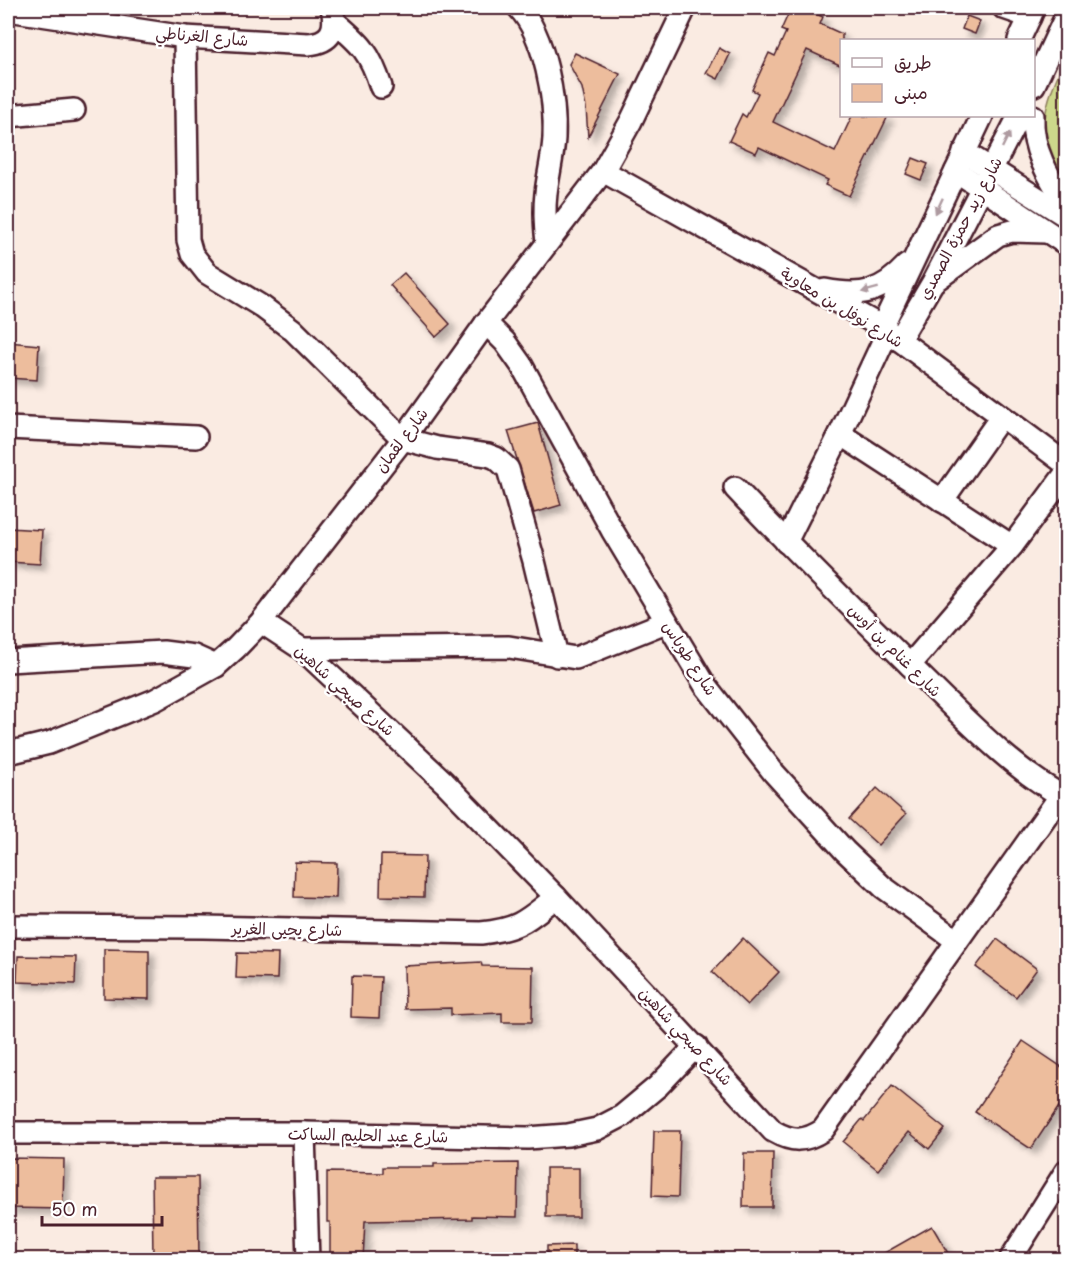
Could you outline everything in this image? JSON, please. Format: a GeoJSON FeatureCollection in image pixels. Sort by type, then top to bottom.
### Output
{"type":"FeatureCollection","features":[{"type":"Feature","properties":{"kind":"street"},"geometry":{"type":"LineString","coordinates":[[519,8],[535,32],[552,99],[554,137],[544,217],[547,243]]}},
{"type":"Feature","properties":{"kind":"street","name":"شارع لقمان"},"geometry":{"type":"LineString","coordinates":[[8,753],[49,743],[155,700],[216,666],[261,622],[403,439],[486,323],[603,171],[631,121],[685,8]]}},
{"type":"Feature","properties":{"kind":"street"},"geometry":{"type":"LineString","coordinates":[[1004,8],[1032,12],[1019,39]]}},
{"type":"Feature","properties":{"kind":"street","name":"شارع الغرناطي"},"geometry":{"type":"LineString","coordinates":[[8,10],[55,12],[186,37],[308,44],[320,43],[328,38],[333,29],[333,14]]}},
{"type":"Feature","properties":{"kind":"street"},"geometry":{"type":"LineString","coordinates":[[333,14],[366,51],[381,87]]}},
{"type":"Feature","properties":{"kind":"street"},"geometry":{"type":"LineString","coordinates":[[1035,98],[1037,79],[1066,16]]}},
{"type":"Feature","properties":{"kind":"street"},"geometry":{"type":"LineString","coordinates":[[186,37],[188,240],[199,266],[261,306],[293,330],[403,439],[437,448],[496,458],[507,469],[534,561],[557,656]]}},
{"type":"Feature","properties":{"kind":"street"},"geometry":{"type":"LineString","coordinates":[[8,116],[74,110]]}},
{"type":"Feature","properties":{"kind":"street","name":"شارع زيد حمزة الصمدي"},"geometry":{"type":"LineString","coordinates":[[890,332],[916,256],[982,117]]}},
{"type":"Feature","properties":{"kind":"street","name":"شارع زيد حمزة الصمدي"},"geometry":{"type":"LineString","coordinates":[[890,332],[933,282],[1018,117]]}},
{"type":"Feature","properties":{"kind":"street"},"geometry":{"type":"LineString","coordinates":[[1033,117],[1039,154],[1054,186],[1066,204]]}},
{"type":"Feature","properties":{"kind":"street"},"geometry":{"type":"LineString","coordinates":[[960,161],[992,169],[1066,216]]}},
{"type":"Feature","properties":{"kind":"street"},"geometry":{"type":"LineString","coordinates":[[960,161],[982,188],[1066,244]]}},
{"type":"Feature","properties":{"kind":"street","name":"شارع نوفل بن معاوية"},"geometry":{"type":"LineString","coordinates":[[603,171],[890,332],[1066,464]]}},
{"type":"Feature","properties":{"kind":"street"},"geometry":{"type":"LineString","coordinates":[[933,282],[998,235],[1012,231],[1047,232]]}},
{"type":"Feature","properties":{"kind":"street"},"geometry":{"type":"LineString","coordinates":[[812,288],[852,294],[877,289],[900,273],[916,256]]}},
{"type":"Feature","properties":{"kind":"street","name":"شارع طوباس"},"geometry":{"type":"LineString","coordinates":[[486,323],[505,342],[522,366],[612,530],[705,685],[774,773],[845,851],[883,887],[957,941]]}},
{"type":"Feature","properties":{"kind":"street"},"geometry":{"type":"LineString","coordinates":[[786,542],[890,332]]}},
{"type":"Feature","properties":{"kind":"street"},"geometry":{"type":"LineString","coordinates":[[942,501],[1002,417]]}},
{"type":"Feature","properties":{"kind":"street"},"geometry":{"type":"LineString","coordinates":[[8,428],[196,438]]}},
{"type":"Feature","properties":{"kind":"street"},"geometry":{"type":"LineString","coordinates":[[840,434],[1012,546]]}},
{"type":"Feature","properties":{"kind":"street"},"geometry":{"type":"LineString","coordinates":[[910,665],[1012,546],[1066,473]]}},
{"type":"Feature","properties":{"kind":"street","name":"شارع غنام بن أوس"},"geometry":{"type":"LineString","coordinates":[[735,488],[786,542],[970,724],[1020,767],[1064,797]]}},
{"type":"Feature","properties":{"kind":"street","name":"شارع صبحي شاهين"},"geometry":{"type":"LineString","coordinates":[[261,622],[302,649],[444,782],[556,897],[773,1131],[785,1138],[799,1140],[812,1137],[823,1130],[957,941],[1064,797]]}},
{"type":"Feature","properties":{"kind":"street"},"geometry":{"type":"LineString","coordinates":[[302,649],[509,647],[576,658],[666,622]]}},
{"type":"Feature","properties":{"kind":"street"},"geometry":{"type":"LineString","coordinates":[[8,661],[163,652],[194,656],[216,666]]}},
{"type":"Feature","properties":{"kind":"street","name":"شارع يحيى الغرير"},"geometry":{"type":"LineString","coordinates":[[8,926],[203,927],[482,933],[516,927],[556,897]]}},
{"type":"Feature","properties":{"kind":"street","name":"شارع عبد الحليم الساكت"},"geometry":{"type":"LineString","coordinates":[[8,1133],[304,1133],[528,1138],[568,1135],[597,1129],[622,1116],[658,1086],[696,1046]]}},
{"type":"Feature","properties":{"kind":"street"},"geometry":{"type":"LineString","coordinates":[[304,1133],[308,1260]]}},
{"type":"Feature","properties":{"kind":"street"},"geometry":{"type":"LineString","coordinates":[[1010,1260],[1065,1178]]}},
{"type":"Feature","properties":{"kind":"green space"},"geometry":{"type":"Polygon","coordinates":[[[1066,57],[1066,181],[1049,149],[1045,134],[1045,119],[1052,90],[1066,57]]]}},
{"type":"Feature","properties":{"kind":"building"},"geometry":{"type":"Polygon","coordinates":[[[791,8],[803,8],[823,17],[820,24],[842,34],[840,65],[807,50],[773,122],[835,152],[852,117],[888,117],[849,196],[825,185],[828,180],[759,147],[756,153],[729,141],[742,114],[746,117],[758,93],[752,90],[769,53],[775,56],[786,32],[781,30],[791,8]]]}},
{"type":"Feature","properties":{"kind":"building"},"geometry":{"type":"Polygon","coordinates":[[[967,16],[980,21],[975,34],[962,29],[967,16]]]}},
{"type":"Feature","properties":{"kind":"building"},"geometry":{"type":"Polygon","coordinates":[[[719,48],[730,54],[718,79],[706,73],[719,48]]]}},
{"type":"Feature","properties":{"kind":"building"},"geometry":{"type":"Polygon","coordinates":[[[575,53],[620,74],[588,137],[582,88],[569,64],[575,53]]]}},
{"type":"Feature","properties":{"kind":"building"},"geometry":{"type":"Polygon","coordinates":[[[913,158],[928,164],[921,180],[906,174],[913,158]]]}},
{"type":"Feature","properties":{"kind":"building"},"geometry":{"type":"Polygon","coordinates":[[[404,273],[450,324],[436,337],[390,285],[404,273]]]}},
{"type":"Feature","properties":{"kind":"building"},"geometry":{"type":"Polygon","coordinates":[[[8,342],[39,345],[37,380],[8,378],[8,342]]]}},
{"type":"Feature","properties":{"kind":"building"},"geometry":{"type":"Polygon","coordinates":[[[538,423],[561,505],[534,513],[508,431],[538,423]]]}},
{"type":"Feature","properties":{"kind":"building"},"geometry":{"type":"Polygon","coordinates":[[[8,528],[42,530],[40,564],[8,562],[8,528]]]}},
{"type":"Feature","properties":{"kind":"building"},"geometry":{"type":"Polygon","coordinates":[[[877,788],[906,814],[878,845],[849,819],[877,788]]]}},
{"type":"Feature","properties":{"kind":"building"},"geometry":{"type":"Polygon","coordinates":[[[381,855],[425,856],[424,897],[380,896],[381,855]]]}},
{"type":"Feature","properties":{"kind":"building"},"geometry":{"type":"Polygon","coordinates":[[[295,862],[337,863],[336,898],[294,897],[295,862]]]}},
{"type":"Feature","properties":{"kind":"building"},"geometry":{"type":"Polygon","coordinates":[[[743,938],[779,972],[747,1005],[712,972],[743,938]]]}},
{"type":"Feature","properties":{"kind":"building"},"geometry":{"type":"Polygon","coordinates":[[[997,939],[1037,969],[1016,997],[976,967],[997,939]]]}},
{"type":"Feature","properties":{"kind":"building"},"geometry":{"type":"Polygon","coordinates":[[[104,949],[149,950],[149,999],[104,998],[104,949]]]}},
{"type":"Feature","properties":{"kind":"building"},"geometry":{"type":"Polygon","coordinates":[[[237,953],[278,954],[277,979],[236,978],[237,953]]]}},
{"type":"Feature","properties":{"kind":"building"},"geometry":{"type":"Polygon","coordinates":[[[18,956],[76,957],[75,984],[17,982],[18,956]]]}},
{"type":"Feature","properties":{"kind":"building"},"geometry":{"type":"Polygon","coordinates":[[[481,962],[482,966],[533,967],[532,1022],[502,1022],[502,1013],[451,1015],[451,1008],[405,1009],[404,966],[481,962]]]}},
{"type":"Feature","properties":{"kind":"building"},"geometry":{"type":"Polygon","coordinates":[[[352,976],[381,977],[379,1018],[351,1017],[352,976]]]}},
{"type":"Feature","properties":{"kind":"building"},"geometry":{"type":"Polygon","coordinates":[[[1023,1041],[1066,1070],[1066,1096],[1031,1149],[975,1112],[1023,1041]]]}},
{"type":"Feature","properties":{"kind":"building"},"geometry":{"type":"Polygon","coordinates":[[[892,1086],[945,1129],[929,1149],[909,1132],[878,1170],[843,1142],[862,1119],[864,1121],[892,1086]]]}},
{"type":"Feature","properties":{"kind":"building"},"geometry":{"type":"Polygon","coordinates":[[[654,1131],[680,1131],[678,1197],[652,1196],[654,1131]]]}},
{"type":"Feature","properties":{"kind":"building"},"geometry":{"type":"Polygon","coordinates":[[[744,1153],[773,1153],[772,1207],[743,1207],[744,1153]]]}},
{"type":"Feature","properties":{"kind":"building"},"geometry":{"type":"Polygon","coordinates":[[[9,1158],[64,1159],[63,1209],[8,1208],[9,1158]]]}},
{"type":"Feature","properties":{"kind":"building"},"geometry":{"type":"Polygon","coordinates":[[[518,1163],[517,1217],[472,1216],[472,1219],[365,1221],[363,1260],[330,1260],[327,1172],[383,1173],[383,1167],[518,1163]]]}},
{"type":"Feature","properties":{"kind":"building"},"geometry":{"type":"Polygon","coordinates":[[[546,1168],[579,1168],[579,1217],[546,1217],[546,1168]]]}},
{"type":"Feature","properties":{"kind":"building"},"geometry":{"type":"Polygon","coordinates":[[[152,1177],[198,1177],[199,1260],[153,1260],[152,1177]]]}},
{"type":"Feature","properties":{"kind":"building"},"geometry":{"type":"Polygon","coordinates":[[[932,1226],[952,1260],[872,1260],[932,1226]]]}},
{"type":"Feature","properties":{"kind":"building"},"geometry":{"type":"Polygon","coordinates":[[[574,1245],[574,1260],[547,1260],[547,1246],[574,1245]]]}}]}
